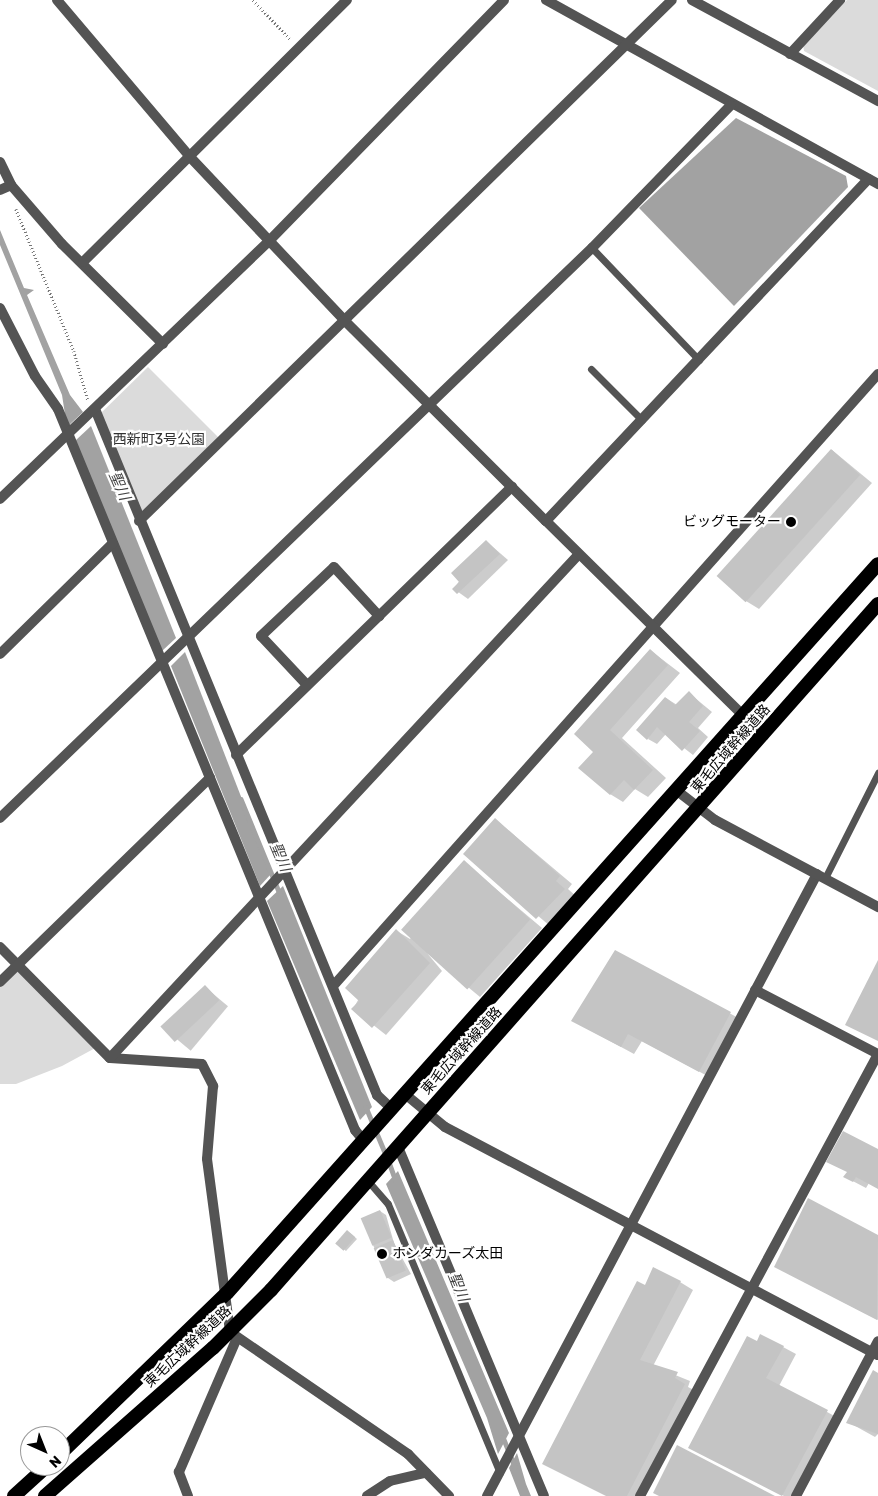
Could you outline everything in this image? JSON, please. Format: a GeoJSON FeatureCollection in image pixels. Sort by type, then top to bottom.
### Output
{"type":"FeatureCollection","features":[{"type":"Feature","properties":{"kind":"highway","name":"東毛広域幹線道路"},"geometry":{"type":"LineString","coordinates":[[70,1444],[227,1292],[878,564]]}},
{"type":"Feature","properties":{"kind":"highway","name":"東毛広域幹線道路"},"geometry":{"type":"LineString","coordinates":[[45,1496],[233,1336],[396,1149],[699,810],[878,604]]}},
{"type":"Feature","properties":{"kind":"highway"},"geometry":{"type":"LineString","coordinates":[[14,1496],[36,1476]]}},
{"type":"Feature","properties":{"kind":"street"},"geometry":{"type":"LineString","coordinates":[[57,0],[190,158],[344,320],[741,716],[764,736]]}},
{"type":"Feature","properties":{"kind":"street"},"geometry":{"type":"LineString","coordinates":[[83,262],[190,158],[347,0]]}},
{"type":"Feature","properties":{"kind":"street"},"geometry":{"type":"LineString","coordinates":[[0,499],[164,344],[270,240],[504,0]]}},
{"type":"Feature","properties":{"kind":"street"},"geometry":{"type":"LineString","coordinates":[[546,0],[624,46],[878,184]]}},
{"type":"Feature","properties":{"kind":"street"},"geometry":{"type":"LineString","coordinates":[[139,520],[672,0]]}},
{"type":"Feature","properties":{"kind":"street"},"geometry":{"type":"LineString","coordinates":[[692,0],[878,101]]}},
{"type":"Feature","properties":{"kind":"street"},"geometry":{"type":"LineString","coordinates":[[790,54],[840,0]]}},
{"type":"Feature","properties":{"kind":"street"},"geometry":{"type":"LineString","coordinates":[[0,818],[184,638],[430,405],[592,248],[731,105]]}},
{"type":"Feature","properties":{"kind":"street"},"geometry":{"type":"LineString","coordinates":[[0,162],[11,185],[20,195],[164,344]]}},
{"type":"Feature","properties":{"kind":"street"},"geometry":{"type":"LineString","coordinates":[[546,521],[868,179]]}},
{"type":"Feature","properties":{"kind":"street"},"geometry":{"type":"LineString","coordinates":[[0,190],[11,185]]}},
{"type":"Feature","properties":{"kind":"street"},"geometry":{"type":"LineString","coordinates":[[0,308],[70,434],[210,778],[261,894],[354,1130],[364,1140]]}},
{"type":"Feature","properties":{"kind":"street"},"geometry":{"type":"LineString","coordinates":[[0,328],[8,320]]}},
{"type":"Feature","properties":{"kind":"street"},"geometry":{"type":"LineString","coordinates":[[334,985],[878,374]]}},
{"type":"Feature","properties":{"kind":"street"},"geometry":{"type":"LineString","coordinates":[[95,409],[184,638],[236,754],[282,871],[334,985],[377,1095],[392,1109]]}},
{"type":"Feature","properties":{"kind":"street"},"geometry":{"type":"LineString","coordinates":[[236,754],[512,487]]}},
{"type":"Feature","properties":{"kind":"street"},"geometry":{"type":"LineString","coordinates":[[0,654],[114,544]]}},
{"type":"Feature","properties":{"kind":"street"},"geometry":{"type":"LineString","coordinates":[[110,1058],[579,554]]}},
{"type":"Feature","properties":{"kind":"street"},"geometry":{"type":"LineString","coordinates":[[307,685],[261,636],[334,568],[379,616]]}},
{"type":"Feature","properties":{"kind":"street"},"geometry":{"type":"LineString","coordinates":[[0,982],[210,778]]}},
{"type":"Feature","properties":{"kind":"street"},"geometry":{"type":"LineString","coordinates":[[676,790],[699,810],[878,907]]}},
{"type":"Feature","properties":{"kind":"street"},"geometry":{"type":"LineString","coordinates":[[487,1496],[754,990],[821,876]]}},
{"type":"Feature","properties":{"kind":"street"},"geometry":{"type":"LineString","coordinates":[[0,946],[110,1058],[202,1064],[209,1074],[213,1086],[207,1158],[233,1336],[179,1472],[188,1496]]}},
{"type":"Feature","properties":{"kind":"street"},"geometry":{"type":"LineString","coordinates":[[640,1496],[878,1054],[754,990]]}},
{"type":"Feature","properties":{"kind":"street"},"geometry":{"type":"LineString","coordinates":[[405,1094],[428,1114],[630,1225],[751,1287],[875,1354]]}},
{"type":"Feature","properties":{"kind":"street"},"geometry":{"type":"LineString","coordinates":[[396,1149],[520,1432],[544,1496]]}},
{"type":"Feature","properties":{"kind":"street"},"geometry":{"type":"LineString","coordinates":[[233,1336],[408,1454],[449,1496]]}},
{"type":"Feature","properties":{"kind":"street"},"geometry":{"type":"LineString","coordinates":[[796,1496],[875,1354],[878,1341]]}},
{"type":"Feature","properties":{"kind":"street"},"geometry":{"type":"LineString","coordinates":[[367,1496],[390,1481],[426,1473]]}},
{"type":"Feature","properties":{"kind":"lane"},"geometry":{"type":"LineString","coordinates":[[592,248],[699,360]]}},
{"type":"Feature","properties":{"kind":"lane"},"geometry":{"type":"LineString","coordinates":[[591,369],[642,420]]}},
{"type":"Feature","properties":{"kind":"lane"},"geometry":{"type":"LineString","coordinates":[[821,876],[878,773]]}},
{"type":"Feature","properties":{"kind":"lane"},"geometry":{"type":"LineString","coordinates":[[368,1181],[388,1204],[500,1473]]}},
{"type":"Feature","properties":{"kind":"path"},"geometry":{"type":"LineString","coordinates":[[253,0],[298,49]]}},
{"type":"Feature","properties":{"kind":"path"},"geometry":{"type":"LineString","coordinates":[[20,195],[15,207],[74,351],[84,394],[95,409]]}},
{"type":"Feature","properties":{"kind":"green space"},"geometry":{"type":"Polygon","coordinates":[[[847,0],[878,0],[878,91],[804,51],[803,44],[847,0]]]}},
{"type":"Feature","properties":{"kind":"green space","name":"西新町3号公園"},"geometry":{"type":"Polygon","coordinates":[[[148,367],[221,440],[143,517],[101,413],[148,367]]]}},
{"type":"Feature","properties":{"kind":"green space"},"geometry":{"type":"Polygon","coordinates":[[[17,964],[99,1046],[62,1066],[16,1084],[0,1084],[0,982],[17,964]]]}},
{"type":"Feature","properties":{"kind":"shaded area"},"geometry":{"type":"Polygon","coordinates":[[[736,118],[846,176],[848,187],[734,306],[639,208],[736,118]]]}},
{"type":"Feature","properties":{"kind":"shaded area"},"geometry":{"type":"Polygon","coordinates":[[[0,230],[24,288],[34,290],[27,295],[70,395],[83,412],[67,427],[62,395],[0,245],[0,230]]]}},
{"type":"Feature","properties":{"kind":"shaded area"},"geometry":{"type":"Polygon","coordinates":[[[91,426],[176,638],[162,651],[75,441],[91,426]]]}},
{"type":"Feature","properties":{"kind":"shaded area"},"geometry":{"type":"Polygon","coordinates":[[[185,652],[271,874],[260,886],[171,666],[185,652]]]}},
{"type":"Feature","properties":{"kind":"shaded area"},"geometry":{"type":"Polygon","coordinates":[[[283,886],[372,1107],[360,1120],[267,901],[283,886]]]}},
{"type":"Feature","properties":{"kind":"shaded area"},"geometry":{"type":"Polygon","coordinates":[[[398,1171],[509,1433],[498,1454],[487,1418],[386,1184],[398,1171]]]}},
{"type":"Feature","properties":{"kind":"shaded area"},"geometry":{"type":"Polygon","coordinates":[[[517,1453],[531,1496],[520,1496],[509,1468],[517,1453]]]}},
{"type":"Feature","properties":{"kind":"building","name":"ビッグモーター"},"geometry":{"type":"Polygon","coordinates":[[[831,449],[860,475],[746,602],[717,576],[831,449]]]}},
{"type":"Feature","properties":{"kind":"building"},"geometry":{"type":"Polygon","coordinates":[[[486,540],[500,554],[457,594],[452,589],[459,582],[451,573],[486,540]]]}},
{"type":"Feature","properties":{"kind":"building"},"geometry":{"type":"Polygon","coordinates":[[[650,649],[668,665],[610,730],[653,770],[634,790],[624,780],[610,795],[578,768],[593,752],[574,734],[650,649]]]}},
{"type":"Feature","properties":{"kind":"building"},"geometry":{"type":"Polygon","coordinates":[[[689,691],[703,706],[689,722],[700,731],[682,751],[657,727],[647,740],[636,730],[665,697],[675,705],[689,691]]]}},
{"type":"Feature","properties":{"kind":"building"},"geometry":{"type":"Polygon","coordinates":[[[495,818],[560,876],[556,881],[565,889],[536,919],[463,854],[495,818]]]}},
{"type":"Feature","properties":{"kind":"building"},"geometry":{"type":"Polygon","coordinates":[[[464,860],[530,920],[467,989],[401,930],[464,860]]]}},
{"type":"Feature","properties":{"kind":"building"},"geometry":{"type":"Polygon","coordinates":[[[396,929],[430,963],[372,1028],[351,1009],[359,1001],[345,988],[396,929]]]}},
{"type":"Feature","properties":{"kind":"building"},"geometry":{"type":"Polygon","coordinates":[[[615,950],[731,1012],[699,1072],[628,1034],[621,1047],[571,1021],[615,950]]]}},
{"type":"Feature","properties":{"kind":"building"},"geometry":{"type":"Polygon","coordinates":[[[878,960],[878,1041],[845,1025],[878,960]]]}},
{"type":"Feature","properties":{"kind":"building"},"geometry":{"type":"Polygon","coordinates":[[[205,985],[219,1000],[175,1042],[160,1027],[205,985]]]}},
{"type":"Feature","properties":{"kind":"building"},"geometry":{"type":"Polygon","coordinates":[[[843,1131],[878,1149],[878,1189],[856,1177],[853,1182],[843,1177],[847,1172],[826,1162],[843,1131]]]}},
{"type":"Feature","properties":{"kind":"building"},"geometry":{"type":"Polygon","coordinates":[[[808,1198],[878,1235],[877,1320],[774,1267],[808,1198]]]}},
{"type":"Feature","properties":{"kind":"building"},"geometry":{"type":"Polygon","coordinates":[[[380,1210],[392,1238],[372,1246],[361,1218],[380,1210]]]}},
{"type":"Feature","properties":{"kind":"building"},"geometry":{"type":"Polygon","coordinates":[[[347,1230],[355,1237],[343,1251],[335,1244],[347,1230]]]}},
{"type":"Feature","properties":{"kind":"building"},"geometry":{"type":"Polygon","coordinates":[[[393,1240],[406,1270],[387,1279],[374,1248],[393,1240]]]}},
{"type":"Feature","properties":{"kind":"building"},"geometry":{"type":"Polygon","coordinates":[[[653,1267],[681,1281],[640,1360],[678,1372],[675,1378],[685,1384],[627,1496],[606,1496],[542,1464],[637,1281],[645,1285],[653,1267]]]}},
{"type":"Feature","properties":{"kind":"building"},"geometry":{"type":"Polygon","coordinates":[[[760,1334],[784,1346],[766,1378],[828,1410],[782,1496],[688,1448],[747,1336],[757,1341],[760,1334]]]}},
{"type":"Feature","properties":{"kind":"building"},"geometry":{"type":"Polygon","coordinates":[[[873,1370],[878,1373],[878,1434],[846,1423],[873,1370]]]}},
{"type":"Feature","properties":{"kind":"building"},"geometry":{"type":"Polygon","coordinates":[[[677,1445],[775,1496],[659,1496],[653,1493],[677,1445]]]}},
{"type":"Feature","properties":{"kind":"waterway","name":"聖川"},"geometry":{"type":"LineString","coordinates":[[241,799],[280,894]]}},
{"type":"Feature","properties":{"kind":"waterway","name":"聖川"},"geometry":{"type":"LineString","coordinates":[[366,1107],[386,1155]]}},
{"type":"Feature","properties":{"kind":"waterway","name":"聖川"},"geometry":{"type":"LineString","coordinates":[[389,1162],[396,1181]]}},
{"type":"Feature","properties":{"kind":"waterway","name":"聖川"},"geometry":{"type":"LineString","coordinates":[[503,1437],[515,1467]]}},
{"type":"Feature","properties":{"kind":"place","name":"ビッグモーター"},"geometry":{"type":"Point","coordinates":[791,522]}},
{"type":"Feature","properties":{"kind":"place","name":"ホンダカーズ太田"},"geometry":{"type":"Point","coordinates":[382,1254]}}]}
